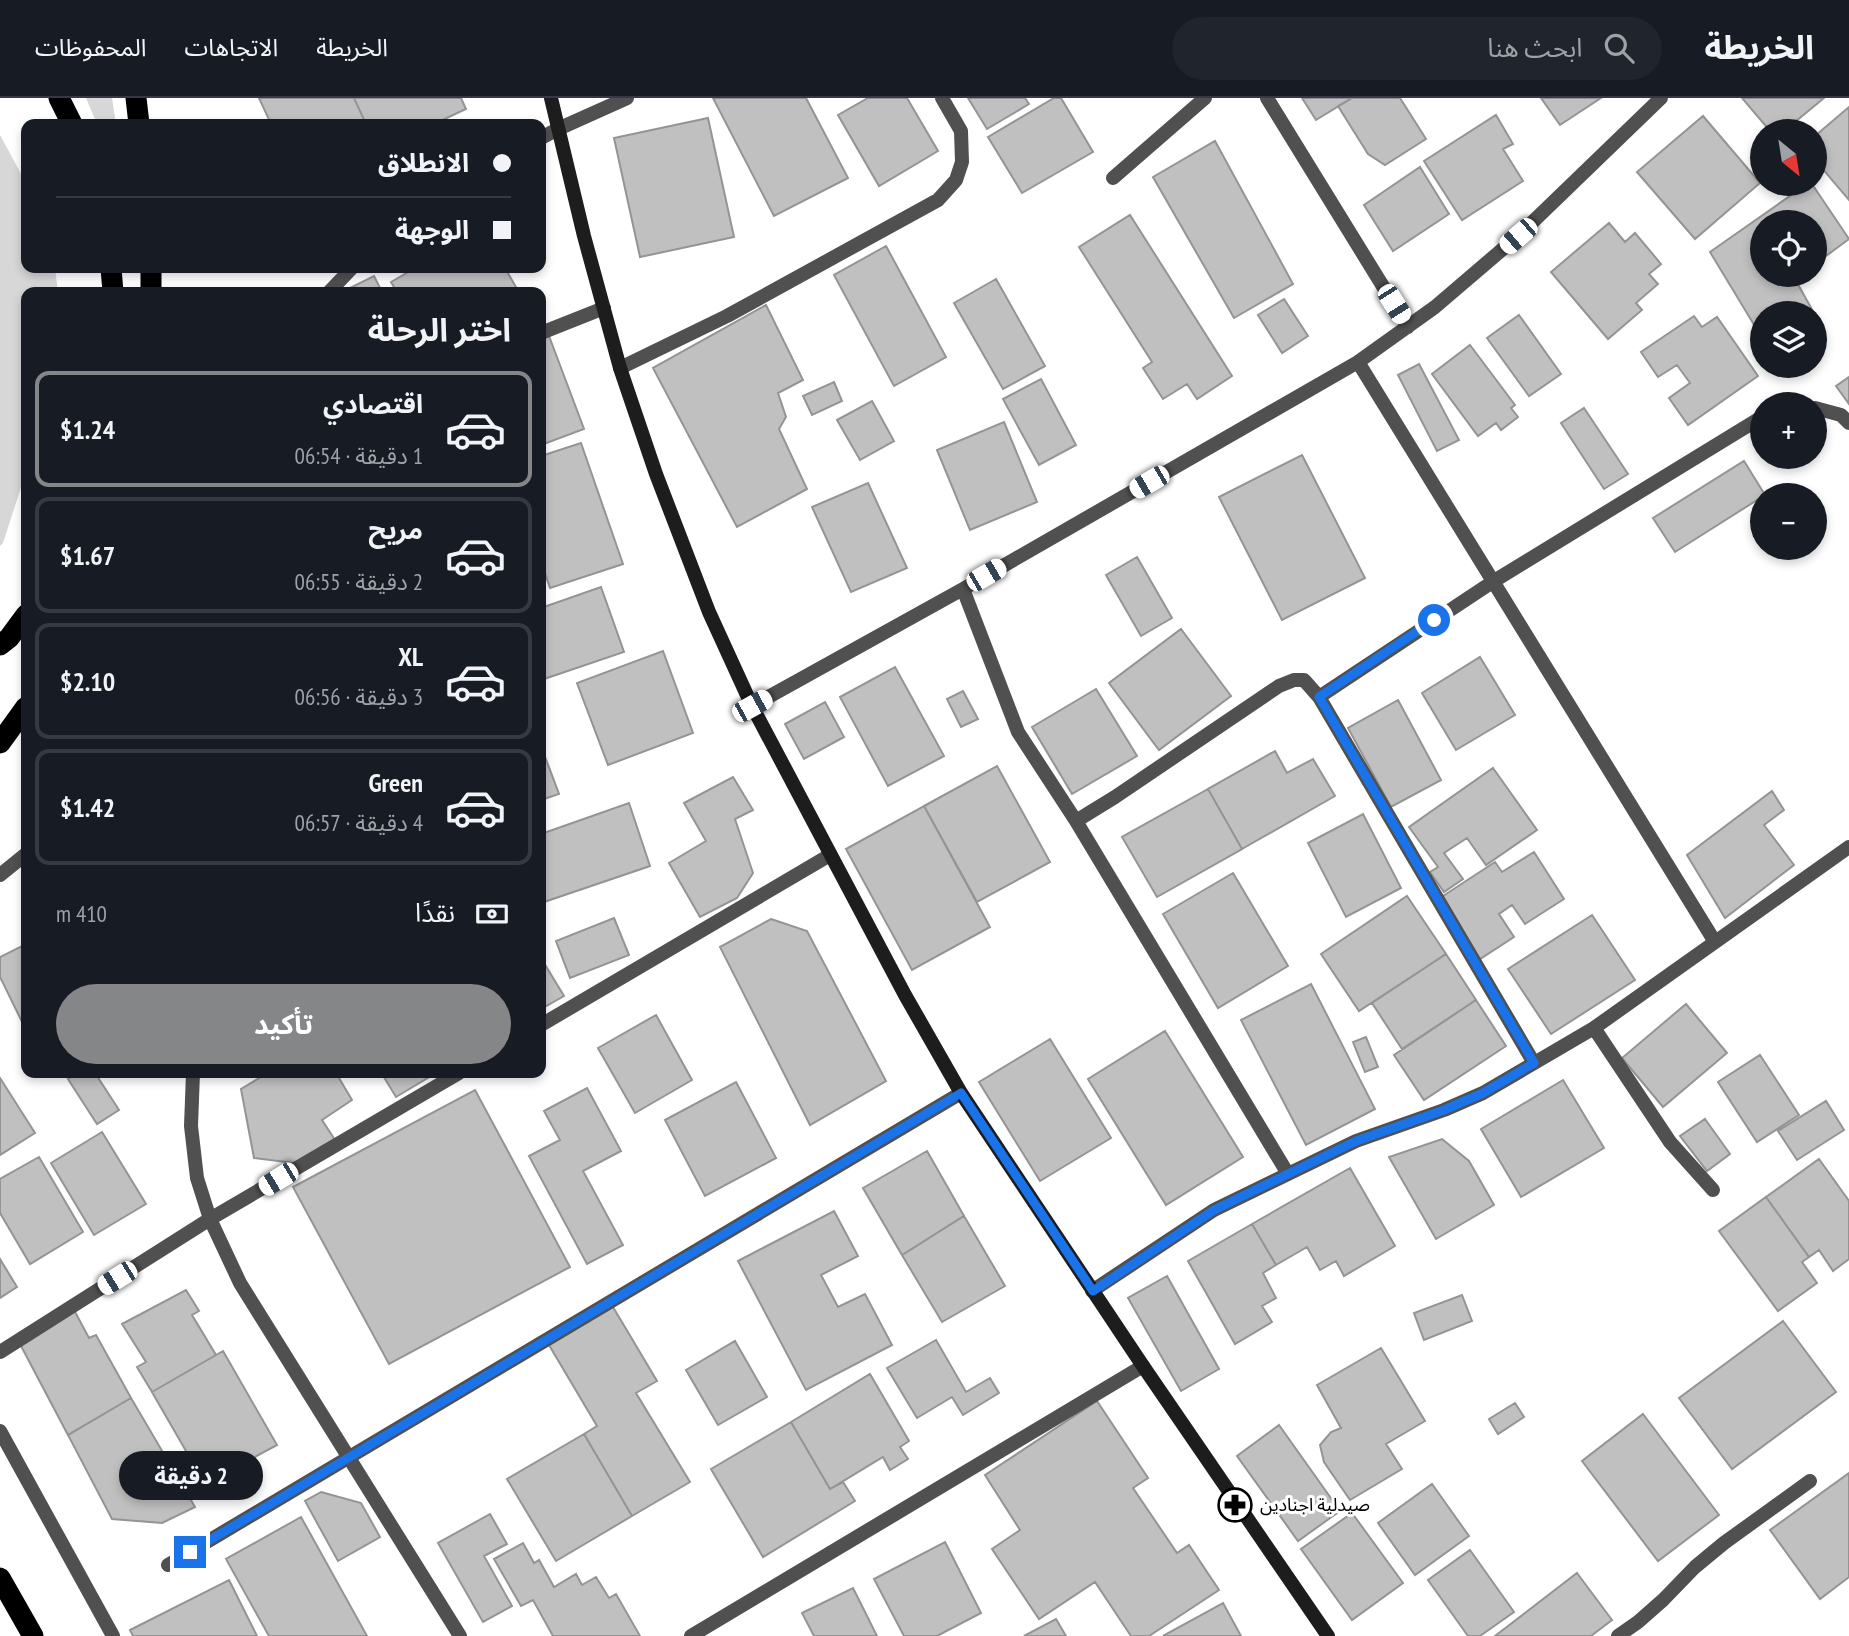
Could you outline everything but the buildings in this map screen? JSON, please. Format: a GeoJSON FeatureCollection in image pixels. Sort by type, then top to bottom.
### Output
{"type":"FeatureCollection","features":[{"type":"Feature","properties":{"kind":"highway"},"geometry":{"type":"LineString","coordinates":[[59,98],[70,119]]}},
{"type":"Feature","properties":{"kind":"highway"},"geometry":{"type":"LineString","coordinates":[[136,98],[138,119]]}},
{"type":"Feature","properties":{"kind":"highway"},"geometry":{"type":"LineString","coordinates":[[0,645],[21,622]]}},
{"type":"Feature","properties":{"kind":"highway"},"geometry":{"type":"LineString","coordinates":[[0,743],[21,714]]}},
{"type":"Feature","properties":{"kind":"highway"},"geometry":{"type":"LineString","coordinates":[[0,1578],[33,1636]]}},
{"type":"Feature","properties":{"kind":"main road"},"geometry":{"type":"LineString","coordinates":[[551,98],[620,368],[656,474],[709,612],[752,706],[905,995],[961,1093],[1328,1636]]}},
{"type":"Feature","properties":{"kind":"street"},"geometry":{"type":"LineString","coordinates":[[546,135],[627,98]]}},
{"type":"Feature","properties":{"kind":"street"},"geometry":{"type":"LineString","coordinates":[[620,368],[727,316],[938,200],[956,180],[961,162],[961,131],[942,98]]}},
{"type":"Feature","properties":{"kind":"street"},"geometry":{"type":"LineString","coordinates":[[1113,178],[1205,98]]}},
{"type":"Feature","properties":{"kind":"street"},"geometry":{"type":"LineString","coordinates":[[1267,98],[1408,327]]}},
{"type":"Feature","properties":{"kind":"street"},"geometry":{"type":"LineString","coordinates":[[752,706],[963,589],[1358,362],[1436,307],[1518,236],[1661,98]]}},
{"type":"Feature","properties":{"kind":"street"},"geometry":{"type":"LineString","coordinates":[[334,287],[347,273]]}},
{"type":"Feature","properties":{"kind":"street"},"geometry":{"type":"LineString","coordinates":[[546,331],[604,308]]}},
{"type":"Feature","properties":{"kind":"street"},"geometry":{"type":"LineString","coordinates":[[1358,362],[1715,942]]}},
{"type":"Feature","properties":{"kind":"street"},"geometry":{"type":"LineString","coordinates":[[1827,411],[1841,415],[1849,423]]}},
{"type":"Feature","properties":{"kind":"street"},"geometry":{"type":"LineString","coordinates":[[1319,697],[1494,582],[1750,424]]}},
{"type":"Feature","properties":{"kind":"street"},"geometry":{"type":"LineString","coordinates":[[963,589],[1018,732],[1076,821],[1288,1174]]}},
{"type":"Feature","properties":{"kind":"street"},"geometry":{"type":"LineString","coordinates":[[1076,821],[1279,686],[1294,680],[1304,680],[1319,697],[1534,1063]]}},
{"type":"Feature","properties":{"kind":"street"},"geometry":{"type":"LineString","coordinates":[[1093,1291],[1214,1210],[1356,1141],[1444,1110],[1483,1093],[1594,1028],[1849,847]]}},
{"type":"Feature","properties":{"kind":"street"},"geometry":{"type":"LineString","coordinates":[[546,1022],[830,855]]}},
{"type":"Feature","properties":{"kind":"street"},"geometry":{"type":"LineString","coordinates":[[0,875],[21,857]]}},
{"type":"Feature","properties":{"kind":"street"},"geometry":{"type":"LineString","coordinates":[[1594,1028],[1670,1142],[1713,1190]]}},
{"type":"Feature","properties":{"kind":"street"},"geometry":{"type":"LineString","coordinates":[[193,1078],[191,1126],[197,1178],[210,1219],[240,1283],[460,1636]]}},
{"type":"Feature","properties":{"kind":"street"},"geometry":{"type":"LineString","coordinates":[[0,1352],[210,1219],[450,1078]]}},
{"type":"Feature","properties":{"kind":"street"},"geometry":{"type":"LineString","coordinates":[[168,1565],[961,1093]]}},
{"type":"Feature","properties":{"kind":"street"},"geometry":{"type":"LineString","coordinates":[[691,1636],[1143,1366]]}},
{"type":"Feature","properties":{"kind":"street"},"geometry":{"type":"LineString","coordinates":[[0,1431],[113,1636]]}},
{"type":"Feature","properties":{"kind":"street"},"geometry":{"type":"LineString","coordinates":[[1618,1636],[1663,1600],[1714,1551],[1810,1481]]}},
{"type":"Feature","properties":{"kind":"shaded area"},"geometry":{"type":"Polygon","coordinates":[[[86,98],[112,98],[115,119],[95,119],[86,98]]]}},
{"type":"Feature","properties":{"kind":"shaded area"},"geometry":{"type":"Polygon","coordinates":[[[0,135],[21,174],[21,273],[56,273],[57,287],[21,287],[21,487],[0,546],[0,135]]]}},
{"type":"Feature","properties":{"kind":"place","name":"صيدلية اجنادين"},"geometry":{"type":"Point","coordinates":[1235,1505]}},
{"type":"Feature","properties":{"kind":"route"},"geometry":{"type":"LineString","coordinates":[[190,1552],[961,1093],[1093,1291],[1214,1210],[1356,1141],[1444,1110],[1483,1093],[1534,1063],[1319,697],[1434,620]]}}]}
